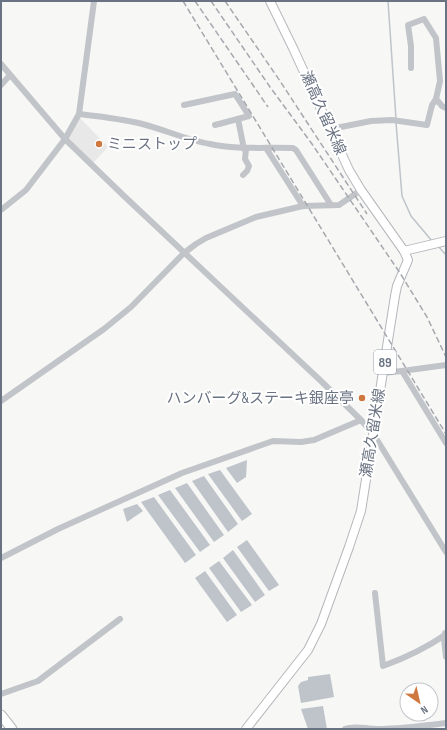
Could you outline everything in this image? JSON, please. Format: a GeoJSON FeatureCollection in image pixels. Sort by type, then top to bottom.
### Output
{"type":"FeatureCollection","features":[{"type":"Feature","properties":{"kind":"highway"},"geometry":{"type":"LineString","coordinates":[[1,715],[12,729]]}},
{"type":"Feature","properties":{"kind":"main road","name":"瀬高久留米線"},"geometry":{"type":"LineString","coordinates":[[246,729],[252,719],[286,680],[308,650],[321,624],[347,554],[361,511],[397,286],[408,260],[404,251],[361,190],[344,160],[331,129],[270,1]]}},
{"type":"Feature","properties":{"kind":"main road"},"geometry":{"type":"LineString","coordinates":[[404,251],[446,241]]}},
{"type":"Feature","properties":{"kind":"street"},"geometry":{"type":"LineString","coordinates":[[1,210],[26,190],[64,139],[79,114],[94,1]]}},
{"type":"Feature","properties":{"kind":"street"},"geometry":{"type":"LineString","coordinates":[[331,129],[371,121],[392,120],[426,125],[432,105],[436,99],[440,81],[436,38],[424,19],[408,25],[411,46],[411,68]]}},
{"type":"Feature","properties":{"kind":"street"},"geometry":{"type":"LineString","coordinates":[[1,64],[64,139],[361,420],[374,435],[446,552]]}},
{"type":"Feature","properties":{"kind":"street"},"geometry":{"type":"LineString","coordinates":[[1,85],[10,75]]}},
{"type":"Feature","properties":{"kind":"street"},"geometry":{"type":"LineString","coordinates":[[184,105],[235,94],[249,116],[214,125]]}},
{"type":"Feature","properties":{"kind":"street"},"geometry":{"type":"LineString","coordinates":[[436,99],[446,108]]}},
{"type":"Feature","properties":{"kind":"street"},"geometry":{"type":"LineString","coordinates":[[79,114],[145,125],[204,143],[245,149],[293,148],[296,150],[331,204]]}},
{"type":"Feature","properties":{"kind":"street"},"geometry":{"type":"LineString","coordinates":[[238,119],[245,149],[245,159],[249,166],[247,171],[243,174]]}},
{"type":"Feature","properties":{"kind":"street"},"geometry":{"type":"LineString","coordinates":[[266,148],[302,206]]}},
{"type":"Feature","properties":{"kind":"street"},"geometry":{"type":"LineString","coordinates":[[1,401],[104,329],[131,307],[184,253],[206,238],[251,219],[302,206],[340,204],[361,190]]}},
{"type":"Feature","properties":{"kind":"street"},"geometry":{"type":"LineString","coordinates":[[383,373],[446,365]]}},
{"type":"Feature","properties":{"kind":"street"},"geometry":{"type":"LineString","coordinates":[[402,371],[446,443]]}},
{"type":"Feature","properties":{"kind":"street"},"geometry":{"type":"LineString","coordinates":[[1,558],[58,529],[182,473],[273,441],[301,442],[314,440],[361,420]]}},
{"type":"Feature","properties":{"kind":"street"},"geometry":{"type":"LineString","coordinates":[[375,593],[383,666],[428,646],[445,633]]}},
{"type":"Feature","properties":{"kind":"street"},"geometry":{"type":"LineString","coordinates":[[1,694],[38,681],[120,619]]}},
{"type":"Feature","properties":{"kind":"street"},"geometry":{"type":"LineString","coordinates":[[445,633],[444,639],[446,657]]}},
{"type":"Feature","properties":{"kind":"street"},"geometry":{"type":"LineString","coordinates":[[345,729],[356,727],[375,729],[413,728],[446,723]]}},
{"type":"Feature","properties":{"kind":"shaded area"},"geometry":{"type":"Polygon","coordinates":[[[80,118],[108,147],[93,163],[69,140],[68,137],[80,118]]]}},
{"type":"Feature","properties":{"kind":"shaded area"},"geometry":{"type":"Polygon","coordinates":[[[247,460],[246,477],[237,483],[226,468],[247,460]]]}},
{"type":"Feature","properties":{"kind":"shaded area"},"geometry":{"type":"Polygon","coordinates":[[[220,470],[252,514],[242,521],[208,474],[220,470]]]}},
{"type":"Feature","properties":{"kind":"shaded area"},"geometry":{"type":"Polygon","coordinates":[[[204,476],[238,524],[228,532],[192,481],[204,476]]]}},
{"type":"Feature","properties":{"kind":"shaded area"},"geometry":{"type":"Polygon","coordinates":[[[187,483],[224,535],[214,542],[175,488],[187,483]]]}},
{"type":"Feature","properties":{"kind":"shaded area"},"geometry":{"type":"Polygon","coordinates":[[[170,490],[210,545],[200,552],[158,495],[170,490]]]}},
{"type":"Feature","properties":{"kind":"shaded area"},"geometry":{"type":"Polygon","coordinates":[[[154,497],[196,555],[185,563],[141,502],[154,497]]]}},
{"type":"Feature","properties":{"kind":"shaded area"},"geometry":{"type":"Polygon","coordinates":[[[137,504],[143,511],[127,522],[123,509],[137,504]]]}},
{"type":"Feature","properties":{"kind":"shaded area"},"geometry":{"type":"Polygon","coordinates":[[[247,540],[279,585],[269,591],[237,547],[247,540]]]}},
{"type":"Feature","properties":{"kind":"shaded area"},"geometry":{"type":"Polygon","coordinates":[[[233,550],[265,595],[255,602],[223,558],[233,550]]]}},
{"type":"Feature","properties":{"kind":"shaded area"},"geometry":{"type":"Polygon","coordinates":[[[219,561],[252,605],[241,612],[209,568],[219,561]]]}},
{"type":"Feature","properties":{"kind":"shaded area"},"geometry":{"type":"Polygon","coordinates":[[[205,571],[237,615],[227,622],[195,578],[205,571]]]}},
{"type":"Feature","properties":{"kind":"shaded area"},"geometry":{"type":"Polygon","coordinates":[[[330,674],[334,697],[301,703],[298,686],[301,682],[308,680],[308,677],[330,674]]]}},
{"type":"Feature","properties":{"kind":"shaded area"},"geometry":{"type":"Polygon","coordinates":[[[323,706],[327,729],[308,729],[301,709],[323,706]]]}},
{"type":"Feature","properties":{"kind":"waterway"},"geometry":{"type":"LineString","coordinates":[[388,1],[396,119]]}},
{"type":"Feature","properties":{"kind":"waterway"},"geometry":{"type":"LineString","coordinates":[[396,123],[402,196],[411,216],[432,241]]}},
{"type":"Feature","properties":{"kind":"waterway"},"geometry":{"type":"LineString","coordinates":[[438,246],[446,255]]}},
{"type":"Feature","properties":{"kind":"railway"},"geometry":{"type":"LineString","coordinates":[[183,1],[446,434]]}},
{"type":"Feature","properties":{"kind":"railway"},"geometry":{"type":"LineString","coordinates":[[195,1],[268,107]]}},
{"type":"Feature","properties":{"kind":"railway"},"geometry":{"type":"LineString","coordinates":[[211,1],[270,87],[312,144],[400,273],[427,317],[446,357]]}},
{"type":"Feature","properties":{"kind":"railway"},"geometry":{"type":"LineString","coordinates":[[225,1],[280,81],[367,214]]}},
{"type":"Feature","properties":{"kind":"place","name":"ミニストップ"},"geometry":{"type":"Point","coordinates":[99,144]}},
{"type":"Feature","properties":{"kind":"place","name":"ハンバーグ&ステーキ銀座亭"},"geometry":{"type":"Point","coordinates":[362,398]}}]}
